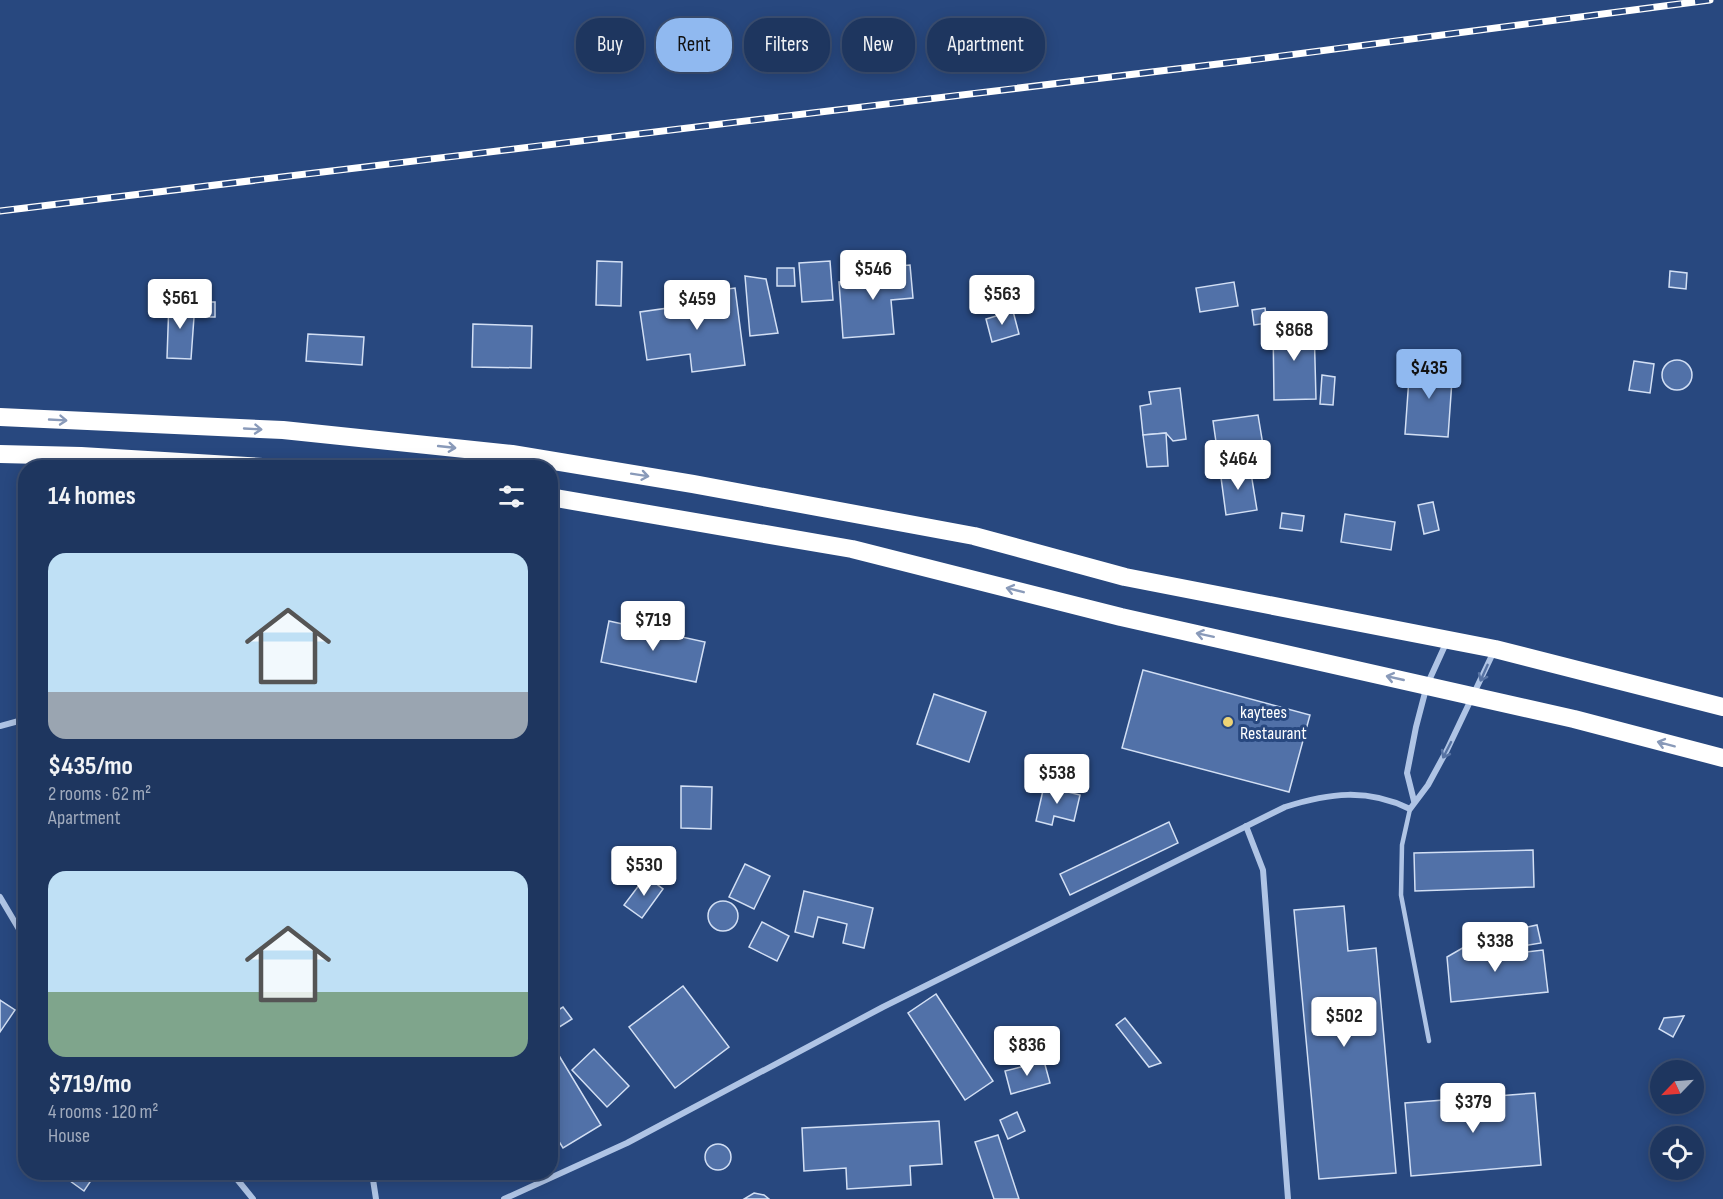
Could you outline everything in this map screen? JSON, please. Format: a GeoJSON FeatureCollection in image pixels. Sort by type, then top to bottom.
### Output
{"type":"FeatureCollection","features":[{"type":"Feature","properties":{"kind":"highway"},"geometry":{"type":"LineString","coordinates":[[0,417],[283,430],[512,454],[548,460]]}},
{"type":"Feature","properties":{"kind":"highway"},"geometry":{"type":"LineString","coordinates":[[0,454],[102,460]]}},
{"type":"Feature","properties":{"kind":"highway"},"geometry":{"type":"LineString","coordinates":[[558,462],[974,536],[1125,577],[1495,649],[1723,706]]}},
{"type":"Feature","properties":{"kind":"highway"},"geometry":{"type":"LineString","coordinates":[[558,498],[852,549],[1121,617],[1574,719],[1723,758]]}},
{"type":"Feature","properties":{"kind":"street"},"geometry":{"type":"LineString","coordinates":[[1414,801],[1407,773],[1427,685],[1447,640]]}},
{"type":"Feature","properties":{"kind":"street"},"geometry":{"type":"LineString","coordinates":[[558,1174],[627,1143],[883,1007],[1285,807],[1320,796],[1366,794],[1410,809],[1428,785],[1473,698],[1495,649]]}},
{"type":"Feature","properties":{"kind":"street"},"geometry":{"type":"LineString","coordinates":[[0,726],[18,721]]}},
{"type":"Feature","properties":{"kind":"street"},"geometry":{"type":"LineString","coordinates":[[1246,826],[1263,870],[1288,1199]]}},
{"type":"Feature","properties":{"kind":"street"},"geometry":{"type":"LineString","coordinates":[[0,897],[18,927]]}},
{"type":"Feature","properties":{"kind":"street"},"geometry":{"type":"LineString","coordinates":[[238,1180],[253,1199]]}},
{"type":"Feature","properties":{"kind":"street"},"geometry":{"type":"LineString","coordinates":[[373,1180],[376,1199]]}},
{"type":"Feature","properties":{"kind":"street"},"geometry":{"type":"LineString","coordinates":[[504,1199],[546,1180]]}},
{"type":"Feature","properties":{"kind":"lane"},"geometry":{"type":"LineString","coordinates":[[1410,809],[1402,845],[1401,895],[1428,1041]]}},
{"type":"Feature","properties":{"kind":"building"},"geometry":{"type":"Polygon","coordinates":[[[597,261],[622,262],[621,306],[596,305],[597,261]]]}},
{"type":"Feature","properties":{"kind":"building"},"geometry":{"type":"Polygon","coordinates":[[[830,261],[833,300],[802,302],[799,263],[830,261]]]}},
{"type":"Feature","properties":{"kind":"building"},"geometry":{"type":"Polygon","coordinates":[[[910,265],[913,298],[891,300],[894,334],[843,338],[839,282],[854,281],[853,276],[869,275],[871,268],[910,265]]]}},
{"type":"Feature","properties":{"kind":"building"},"geometry":{"type":"Polygon","coordinates":[[[777,268],[794,268],[795,286],[777,286],[777,268]]]}},
{"type":"Feature","properties":{"kind":"building"},"geometry":{"type":"Polygon","coordinates":[[[1670,271],[1687,273],[1686,289],[1669,287],[1670,271]]]}},
{"type":"Feature","properties":{"kind":"building"},"geometry":{"type":"Polygon","coordinates":[[[745,276],[766,279],[778,333],[750,336],[745,276]]]}},
{"type":"Feature","properties":{"kind":"building"},"geometry":{"type":"Polygon","coordinates":[[[1234,282],[1238,306],[1200,312],[1196,288],[1234,282]]]}},
{"type":"Feature","properties":{"kind":"building"},"geometry":{"type":"Polygon","coordinates":[[[735,288],[745,365],[692,372],[690,354],[647,360],[640,312],[682,306],[681,295],[735,288]]]}},
{"type":"Feature","properties":{"kind":"building"},"geometry":{"type":"Polygon","coordinates":[[[169,301],[195,303],[191,359],[167,358],[169,301]]]}},
{"type":"Feature","properties":{"kind":"building"},"geometry":{"type":"Polygon","coordinates":[[[198,302],[215,302],[215,317],[198,317],[198,302]]]}},
{"type":"Feature","properties":{"kind":"building"},"geometry":{"type":"Polygon","coordinates":[[[1265,308],[1267,323],[1254,325],[1252,310],[1265,308]]]}},
{"type":"Feature","properties":{"kind":"building"},"geometry":{"type":"Polygon","coordinates":[[[1013,311],[1019,334],[992,342],[986,319],[1013,311]]]}},
{"type":"Feature","properties":{"kind":"building"},"geometry":{"type":"Polygon","coordinates":[[[473,324],[532,326],[531,368],[472,367],[473,324]]]}},
{"type":"Feature","properties":{"kind":"building"},"geometry":{"type":"Polygon","coordinates":[[[1273,324],[1314,324],[1316,399],[1274,400],[1273,324]]]}},
{"type":"Feature","properties":{"kind":"building"},"geometry":{"type":"Polygon","coordinates":[[[308,334],[364,337],[362,365],[306,361],[308,334]]]}},
{"type":"Feature","properties":{"kind":"building"},"geometry":{"type":"Polygon","coordinates":[[[1677,360],[1688,364],[1692,375],[1688,386],[1677,390],[1666,386],[1662,375],[1666,364],[1677,360]]]}},
{"type":"Feature","properties":{"kind":"building"},"geometry":{"type":"Polygon","coordinates":[[[1634,361],[1654,364],[1650,393],[1629,390],[1634,361]]]}},
{"type":"Feature","properties":{"kind":"building"},"geometry":{"type":"Polygon","coordinates":[[[1410,364],[1453,366],[1448,437],[1405,434],[1410,364]]]}},
{"type":"Feature","properties":{"kind":"building"},"geometry":{"type":"Polygon","coordinates":[[[1322,375],[1335,377],[1333,405],[1320,404],[1322,375]]]}},
{"type":"Feature","properties":{"kind":"building"},"geometry":{"type":"Polygon","coordinates":[[[1180,388],[1186,439],[1173,441],[1166,433],[1143,435],[1140,406],[1151,404],[1149,392],[1180,388]]]}},
{"type":"Feature","properties":{"kind":"building"},"geometry":{"type":"Polygon","coordinates":[[[1258,415],[1266,463],[1220,470],[1213,421],[1258,415]]]}},
{"type":"Feature","properties":{"kind":"building"},"geometry":{"type":"Polygon","coordinates":[[[1166,433],[1168,466],[1147,467],[1143,435],[1166,433]]]}},
{"type":"Feature","properties":{"kind":"building"},"geometry":{"type":"Polygon","coordinates":[[[1250,467],[1257,510],[1226,515],[1220,470],[1250,467]]]}},
{"type":"Feature","properties":{"kind":"building"},"geometry":{"type":"Polygon","coordinates":[[[1433,502],[1439,530],[1424,534],[1418,505],[1433,502]]]}},
{"type":"Feature","properties":{"kind":"building"},"geometry":{"type":"Polygon","coordinates":[[[1282,513],[1304,516],[1302,531],[1280,528],[1282,513]]]}},
{"type":"Feature","properties":{"kind":"building"},"geometry":{"type":"Polygon","coordinates":[[[1345,514],[1395,522],[1391,550],[1341,542],[1345,514]]]}},
{"type":"Feature","properties":{"kind":"building"},"geometry":{"type":"Polygon","coordinates":[[[609,621],[705,642],[696,682],[601,662],[609,621]]]}},
{"type":"Feature","properties":{"kind":"building"},"geometry":{"type":"Polygon","coordinates":[[[1143,670],[1310,715],[1289,792],[1122,748],[1143,670]]]}},
{"type":"Feature","properties":{"kind":"building"},"geometry":{"type":"Polygon","coordinates":[[[934,694],[986,712],[969,762],[917,744],[934,694]]]}},
{"type":"Feature","properties":{"kind":"building"},"geometry":{"type":"Polygon","coordinates":[[[681,786],[712,787],[711,829],[681,828],[681,786]]]}},
{"type":"Feature","properties":{"kind":"building"},"geometry":{"type":"Polygon","coordinates":[[[1044,786],[1080,795],[1074,821],[1054,816],[1052,825],[1036,821],[1044,786]]]}},
{"type":"Feature","properties":{"kind":"building"},"geometry":{"type":"Polygon","coordinates":[[[1169,822],[1178,843],[1070,895],[1060,874],[1169,822]]]}},
{"type":"Feature","properties":{"kind":"building"},"geometry":{"type":"Polygon","coordinates":[[[1533,850],[1534,887],[1415,891],[1414,853],[1533,850]]]}},
{"type":"Feature","properties":{"kind":"building"},"geometry":{"type":"Polygon","coordinates":[[[745,864],[770,876],[754,909],[729,897],[745,864]]]}},
{"type":"Feature","properties":{"kind":"building"},"geometry":{"type":"Polygon","coordinates":[[[646,876],[663,889],[642,918],[624,905],[646,876]]]}},
{"type":"Feature","properties":{"kind":"building"},"geometry":{"type":"Polygon","coordinates":[[[804,891],[873,908],[864,948],[843,943],[847,924],[818,917],[813,937],[795,932],[804,891]]]}},
{"type":"Feature","properties":{"kind":"building"},"geometry":{"type":"Polygon","coordinates":[[[723,901],[729,902],[737,910],[737,922],[729,930],[723,931],[717,930],[709,922],[708,916],[709,910],[717,902],[723,901]]]}},
{"type":"Feature","properties":{"kind":"building"},"geometry":{"type":"Polygon","coordinates":[[[1344,906],[1348,951],[1376,948],[1396,1173],[1319,1179],[1294,910],[1344,906]]]}},
{"type":"Feature","properties":{"kind":"building"},"geometry":{"type":"Polygon","coordinates":[[[762,922],[789,936],[777,961],[749,947],[762,922]]]}},
{"type":"Feature","properties":{"kind":"building"},"geometry":{"type":"Polygon","coordinates":[[[1537,925],[1541,943],[1517,947],[1514,930],[1537,925]]]}},
{"type":"Feature","properties":{"kind":"building"},"geometry":{"type":"Polygon","coordinates":[[[1494,943],[1509,954],[1543,950],[1548,992],[1451,1002],[1447,957],[1466,946],[1494,943]]]}},
{"type":"Feature","properties":{"kind":"building"},"geometry":{"type":"Polygon","coordinates":[[[683,986],[729,1047],[675,1088],[629,1027],[683,986]]]}},
{"type":"Feature","properties":{"kind":"building"},"geometry":{"type":"Polygon","coordinates":[[[936,994],[993,1081],[965,1100],[908,1013],[936,994]]]}},
{"type":"Feature","properties":{"kind":"building"},"geometry":{"type":"Polygon","coordinates":[[[0,1000],[15,1010],[0,1032],[0,1000]]]}},
{"type":"Feature","properties":{"kind":"building"},"geometry":{"type":"Polygon","coordinates":[[[563,1007],[572,1019],[558,1028],[558,1010],[563,1007]]]}},
{"type":"Feature","properties":{"kind":"building"},"geometry":{"type":"Polygon","coordinates":[[[1684,1016],[1673,1037],[1659,1029],[1664,1018],[1684,1016]]]}},
{"type":"Feature","properties":{"kind":"building"},"geometry":{"type":"Polygon","coordinates":[[[1125,1018],[1161,1063],[1149,1067],[1116,1025],[1125,1018]]]}},
{"type":"Feature","properties":{"kind":"building"},"geometry":{"type":"Polygon","coordinates":[[[594,1049],[629,1086],[607,1107],[572,1070],[594,1049]]]}},
{"type":"Feature","properties":{"kind":"building"},"geometry":{"type":"Polygon","coordinates":[[[558,1054],[601,1125],[563,1148],[558,1140],[558,1054]]]}},
{"type":"Feature","properties":{"kind":"building"},"geometry":{"type":"Polygon","coordinates":[[[1044,1061],[1050,1083],[1011,1094],[1005,1071],[1044,1061]]]}},
{"type":"Feature","properties":{"kind":"building"},"geometry":{"type":"Polygon","coordinates":[[[1535,1093],[1541,1165],[1411,1176],[1405,1103],[1535,1093]]]}},
{"type":"Feature","properties":{"kind":"building"},"geometry":{"type":"Polygon","coordinates":[[[1017,1112],[1025,1131],[1008,1139],[1000,1120],[1017,1112]]]}},
{"type":"Feature","properties":{"kind":"building"},"geometry":{"type":"Polygon","coordinates":[[[939,1121],[942,1164],[910,1166],[911,1185],[847,1189],[846,1168],[804,1171],[802,1128],[939,1121]]]}},
{"type":"Feature","properties":{"kind":"building"},"geometry":{"type":"Polygon","coordinates":[[[998,1135],[1019,1199],[994,1199],[975,1142],[998,1135]]]}},
{"type":"Feature","properties":{"kind":"building"},"geometry":{"type":"Polygon","coordinates":[[[718,1144],[727,1148],[731,1157],[727,1166],[718,1170],[709,1166],[705,1157],[709,1148],[718,1144]]]}},
{"type":"Feature","properties":{"kind":"building"},"geometry":{"type":"Polygon","coordinates":[[[69,1180],[91,1180],[84,1191],[69,1180]]]}},
{"type":"Feature","properties":{"kind":"building"},"geometry":{"type":"Polygon","coordinates":[[[754,1193],[764,1195],[769,1199],[744,1199],[754,1193]]]}},
{"type":"Feature","properties":{"kind":"railway"},"geometry":{"type":"LineString","coordinates":[[0,211],[1243,61],[1710,0]]}},
{"type":"Feature","properties":{"kind":"place","name":"kaytees Restaurant"},"geometry":{"type":"Point","coordinates":[1228,722]}}]}
